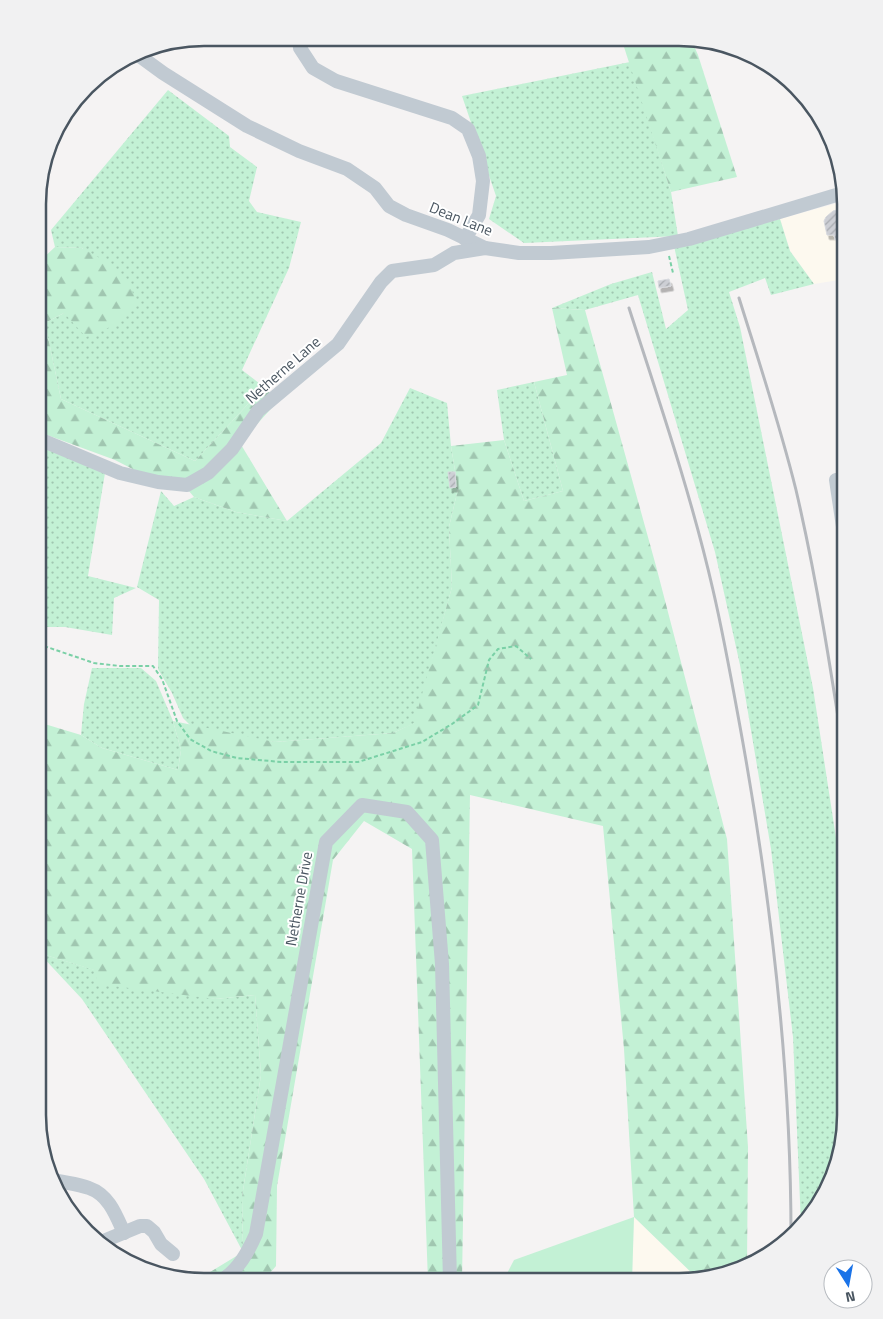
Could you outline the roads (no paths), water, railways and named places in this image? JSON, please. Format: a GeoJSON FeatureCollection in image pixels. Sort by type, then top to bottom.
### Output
{"type":"FeatureCollection","features":[{"type":"Feature","properties":{"kind":"street"},"geometry":{"type":"LineString","coordinates":[[300,46],[313,68],[336,81],[452,118],[468,130],[479,156],[482,182],[479,214],[465,239]]}},
{"type":"Feature","properties":{"kind":"street","name":"Dean Lane"},"geometry":{"type":"LineString","coordinates":[[144,59],[247,126],[299,151],[347,169],[375,188],[389,206],[406,215],[448,230],[485,248],[519,253],[551,253],[649,247],[690,239],[836,194]]}},
{"type":"Feature","properties":{"kind":"street","name":"Netherne Lane"},"geometry":{"type":"LineString","coordinates":[[46,442],[120,473],[158,482],[187,485],[208,473],[232,449],[258,412],[338,344],[381,282],[392,272],[434,265],[454,253],[485,248]]}},
{"type":"Feature","properties":{"kind":"street"},"geometry":{"type":"LineString","coordinates":[[836,480],[837,485]]}},
{"type":"Feature","properties":{"kind":"street","name":"Netherne Drive"},"geometry":{"type":"LineString","coordinates":[[232,1273],[247,1255],[256,1234],[326,842],[362,805],[407,812],[432,840],[442,964],[450,1273]]}},
{"type":"Feature","properties":{"kind":"street"},"geometry":{"type":"LineString","coordinates":[[61,1182],[99,1192],[111,1206],[124,1233]]}},
{"type":"Feature","properties":{"kind":"street"},"geometry":{"type":"LineString","coordinates":[[107,1239],[140,1226],[147,1226],[154,1232],[161,1244],[171,1246]]}},
{"type":"Feature","properties":{"kind":"railway"},"geometry":{"type":"LineString","coordinates":[[739,298],[796,490],[817,592],[836,708]]}},
{"type":"Feature","properties":{"kind":"railway"},"geometry":{"type":"LineString","coordinates":[[629,308],[695,519],[724,639],[736,705],[760,848],[777,977],[787,1106],[791,1225]]}}]}
